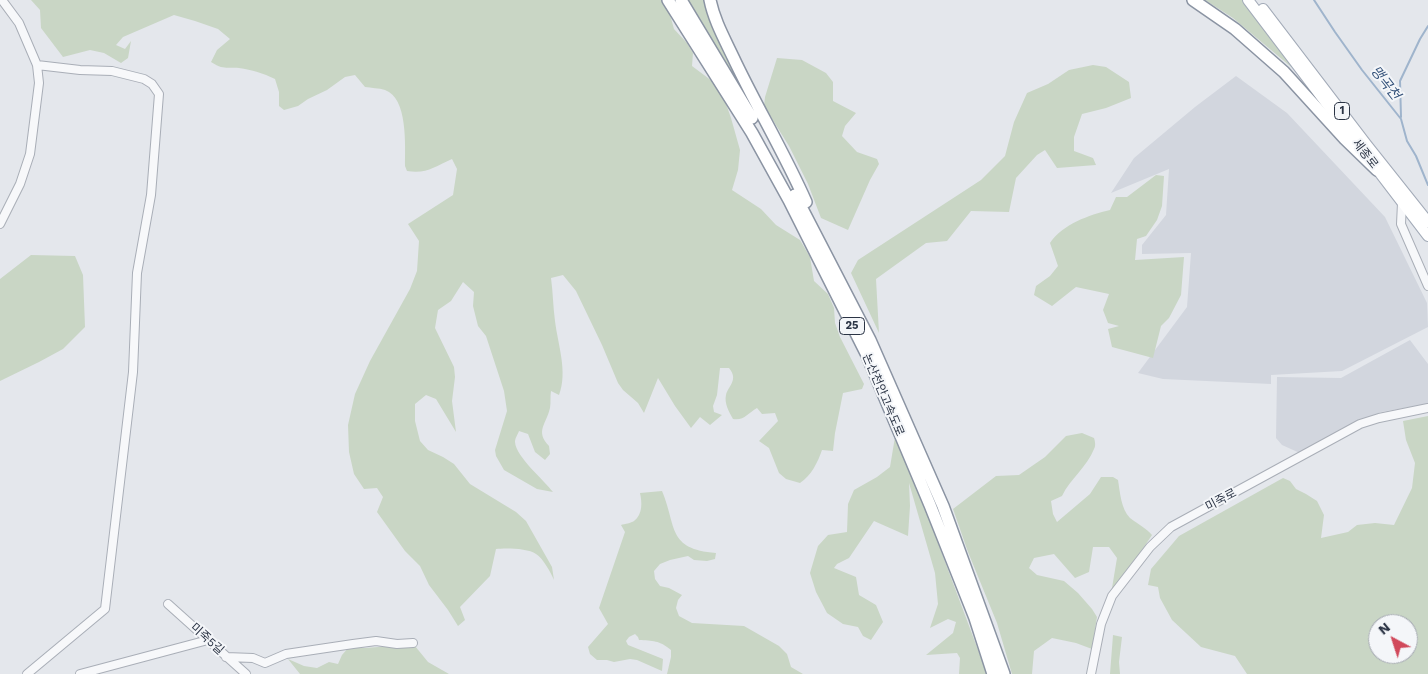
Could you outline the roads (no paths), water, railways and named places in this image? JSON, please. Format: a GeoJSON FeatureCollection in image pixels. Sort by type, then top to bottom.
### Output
{"type":"FeatureCollection","features":[{"type":"Feature","properties":{"kind":"highway","name":"논산천안고속도로"},"geometry":{"type":"LineString","coordinates":[[668,0],[761,150],[789,200],[866,353],[975,618],[993,674]]}},
{"type":"Feature","properties":{"kind":"highway","name":"논산천안고속도로"},"geometry":{"type":"LineString","coordinates":[[680,0],[760,132],[835,270],[870,340],[943,506],[1004,674]]}},
{"type":"Feature","properties":{"kind":"highway"},"geometry":{"type":"LineString","coordinates":[[710,0],[715,19],[744,80],[795,176],[835,270]]}},
{"type":"Feature","properties":{"kind":"highway"},"geometry":{"type":"LineString","coordinates":[[1193,0],[1235,29],[1284,72],[1345,139],[1377,170]]}},
{"type":"Feature","properties":{"kind":"main road","name":"세종로"},"geometry":{"type":"LineString","coordinates":[[1248,0],[1428,236]]}},
{"type":"Feature","properties":{"kind":"main road","name":"세종로"},"geometry":{"type":"LineString","coordinates":[[1256,0],[1428,222]]}},
{"type":"Feature","properties":{"kind":"street"},"geometry":{"type":"LineString","coordinates":[[0,224],[20,184],[30,154],[39,83],[37,65],[19,23],[2,0]]}},
{"type":"Feature","properties":{"kind":"street"},"geometry":{"type":"LineString","coordinates":[[27,674],[105,609],[133,372],[137,273],[151,195],[159,94],[152,84],[144,79],[112,71],[80,70],[37,65]]}},
{"type":"Feature","properties":{"kind":"street"},"geometry":{"type":"LineString","coordinates":[[1402,203],[1401,224],[1428,285]]}},
{"type":"Feature","properties":{"kind":"street","name":"미죽로"},"geometry":{"type":"LineString","coordinates":[[1091,674],[1100,624],[1112,596],[1150,547],[1171,527],[1360,424],[1428,408]]}},
{"type":"Feature","properties":{"kind":"street","name":"미죽5길"},"geometry":{"type":"LineString","coordinates":[[168,604],[246,674]]}},
{"type":"Feature","properties":{"kind":"street"},"geometry":{"type":"LineString","coordinates":[[80,674],[208,640]]}},
{"type":"Feature","properties":{"kind":"street"},"geometry":{"type":"LineString","coordinates":[[226,657],[253,658],[265,663],[286,654],[353,644],[376,641],[397,644],[413,643]]}},
{"type":"Feature","properties":{"kind":"waterway","name":"맹곡천"},"geometry":{"type":"LineString","coordinates":[[1314,0],[1362,70],[1401,119],[1407,141],[1416,156],[1428,185]]}},
{"type":"Feature","properties":{"kind":"waterway"},"geometry":{"type":"LineString","coordinates":[[1401,117],[1400,81],[1428,26]]}}]}
